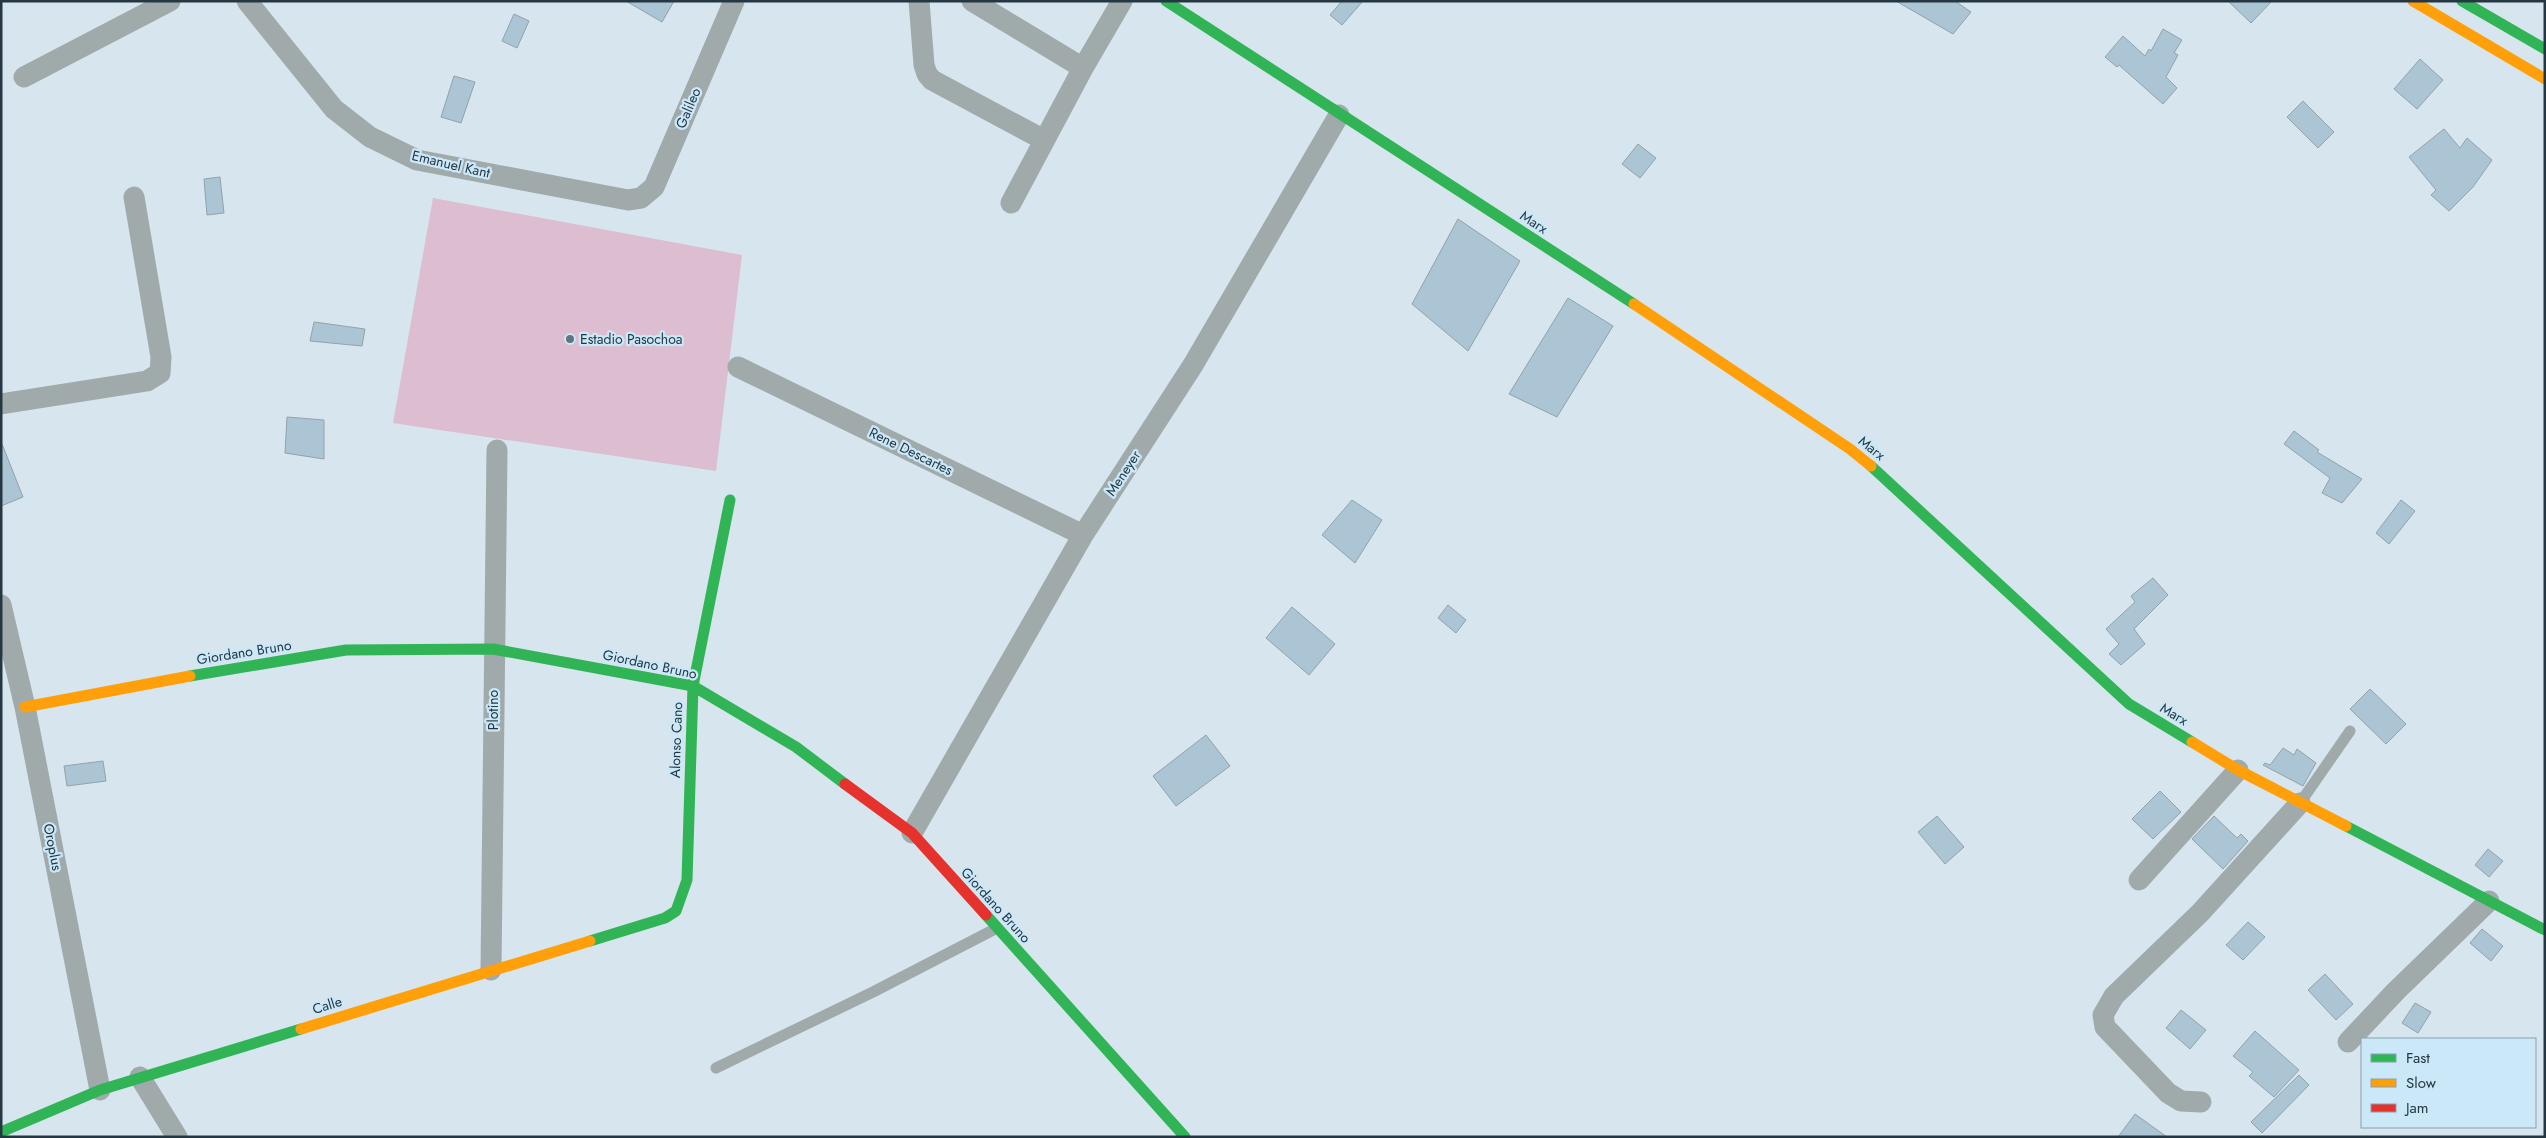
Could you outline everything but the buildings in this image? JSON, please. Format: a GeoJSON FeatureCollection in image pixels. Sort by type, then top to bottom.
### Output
{"type":"FeatureCollection","features":[{"type":"Feature","properties":{"kind":"street"},"geometry":{"type":"LineString","coordinates":[[24,77],[170,1]]}},
{"type":"Feature","properties":{"kind":"street","name":"Emanuel Kant"},"geometry":{"type":"LineString","coordinates":[[247,1],[334,109],[370,137],[418,160],[628,200]]}},
{"type":"Feature","properties":{"kind":"street","name":"Galileo"},"geometry":{"type":"LineString","coordinates":[[628,200],[641,198],[654,187],[734,1]]}},
{"type":"Feature","properties":{"kind":"street"},"geometry":{"type":"LineString","coordinates":[[920,1],[924,65],[927,74],[932,80],[1044,140]]}},
{"type":"Feature","properties":{"kind":"street"},"geometry":{"type":"LineString","coordinates":[[972,1],[1083,68]]}},
{"type":"Feature","properties":{"kind":"street"},"geometry":{"type":"LineString","coordinates":[[1011,203],[1083,68],[1122,1]]}},
{"type":"Feature","properties":{"kind":"street","name":"Marx"},"geometry":{"type":"LineString","coordinates":[[1166,1],[1339,115],[1645,311],[1850,450],[1874,469],[2129,704],[2238,770],[2545,930]]}},
{"type":"Feature","properties":{"kind":"street"},"geometry":{"type":"LineString","coordinates":[[2413,1],[2545,79]]}},
{"type":"Feature","properties":{"kind":"street"},"geometry":{"type":"LineString","coordinates":[[2462,1],[2545,49]]}},
{"type":"Feature","properties":{"kind":"street","name":"Meneyer"},"geometry":{"type":"LineString","coordinates":[[912,833],[1083,534],[1193,365],[1339,115]]}},
{"type":"Feature","properties":{"kind":"street"},"geometry":{"type":"LineString","coordinates":[[1,404],[147,381],[160,373],[161,357],[134,197]]}},
{"type":"Feature","properties":{"kind":"street","name":"Rene Descartes"},"geometry":{"type":"LineString","coordinates":[[738,367],[1083,534]]}},
{"type":"Feature","properties":{"kind":"street","name":"Plotino"},"geometry":{"type":"LineString","coordinates":[[491,970],[493,649],[497,450]]}},
{"type":"Feature","properties":{"kind":"street","name":"Alonso Cano"},"geometry":{"type":"LineString","coordinates":[[665,918],[676,911],[687,880],[693,686],[730,500]]}},
{"type":"Feature","properties":{"kind":"street","name":"Oroplus"},"geometry":{"type":"LineString","coordinates":[[1,605],[26,707],[100,1090]]}},
{"type":"Feature","properties":{"kind":"street","name":"Giordano Bruno"},"geometry":{"type":"LineString","coordinates":[[26,707],[174,679],[346,650],[493,649],[693,686],[796,747],[912,833],[1186,1137]]}},
{"type":"Feature","properties":{"kind":"street"},"geometry":{"type":"LineString","coordinates":[[2139,880],[2238,770]]}},
{"type":"Feature","properties":{"kind":"street"},"geometry":{"type":"LineString","coordinates":[[2201,1102],[2181,1101],[2168,1093],[2105,1027],[2103,1015],[2114,996],[2200,913],[2300,803]]}},
{"type":"Feature","properties":{"kind":"street"},"geometry":{"type":"LineString","coordinates":[[2348,1042],[2396,991],[2489,901]]}},
{"type":"Feature","properties":{"kind":"street","name":"Calle"},"geometry":{"type":"LineString","coordinates":[[1,1132],[100,1090],[140,1077],[665,918]]}},
{"type":"Feature","properties":{"kind":"street"},"geometry":{"type":"LineString","coordinates":[[140,1077],[177,1137]]}},
{"type":"Feature","properties":{"kind":"lane"},"geometry":{"type":"LineString","coordinates":[[2300,803],[2350,731]]}},
{"type":"Feature","properties":{"kind":"lane"},"geometry":{"type":"LineString","coordinates":[[716,1068],[873,992],[997,928]]}},
{"type":"Feature","properties":{"kind":"shaded area","name":"Estadio Pasochoa"},"geometry":{"type":"Polygon","coordinates":[[[433,198],[742,255],[716,471],[393,423],[433,198]]]}},
{"type":"Feature","properties":{"kind":"traffic: fast"},"geometry":{"type":"LineString","coordinates":[[1166,1],[1634,304]]}},
{"type":"Feature","properties":{"kind":"traffic: fast"},"geometry":{"type":"LineString","coordinates":[[2462,1],[2545,49]]}},
{"type":"Feature","properties":{"kind":"traffic: fast"},"geometry":{"type":"LineString","coordinates":[[1871,466],[2129,704],[2192,742]]}},
{"type":"Feature","properties":{"kind":"traffic: fast"},"geometry":{"type":"LineString","coordinates":[[590,941],[665,918],[676,911],[687,880],[693,686],[730,500]]}},
{"type":"Feature","properties":{"kind":"traffic: fast"},"geometry":{"type":"LineString","coordinates":[[190,676],[346,650],[493,649],[693,686],[796,747],[845,784]]}},
{"type":"Feature","properties":{"kind":"traffic: fast"},"geometry":{"type":"LineString","coordinates":[[2346,826],[2545,930]]}},
{"type":"Feature","properties":{"kind":"traffic: fast"},"geometry":{"type":"LineString","coordinates":[[986,915],[1185,1137]]}},
{"type":"Feature","properties":{"kind":"traffic: fast"},"geometry":{"type":"LineString","coordinates":[[1,1132],[100,1090],[301,1029]]}},
{"type":"Feature","properties":{"kind":"traffic: slow"},"geometry":{"type":"LineString","coordinates":[[2413,1],[2545,79]]}},
{"type":"Feature","properties":{"kind":"traffic: slow"},"geometry":{"type":"LineString","coordinates":[[1634,304],[1850,449],[1871,466]]}},
{"type":"Feature","properties":{"kind":"traffic: slow"},"geometry":{"type":"LineString","coordinates":[[25,707],[190,676]]}},
{"type":"Feature","properties":{"kind":"traffic: slow"},"geometry":{"type":"LineString","coordinates":[[2192,742],[2238,770],[2346,826]]}},
{"type":"Feature","properties":{"kind":"traffic: slow"},"geometry":{"type":"LineString","coordinates":[[301,1029],[590,941]]}},
{"type":"Feature","properties":{"kind":"traffic: jam"},"geometry":{"type":"LineString","coordinates":[[845,784],[912,833],[986,915]]}},
{"type":"Feature","properties":{"kind":"place","name":"Estadio Pasochoa"},"geometry":{"type":"Point","coordinates":[570,339]}}]}
